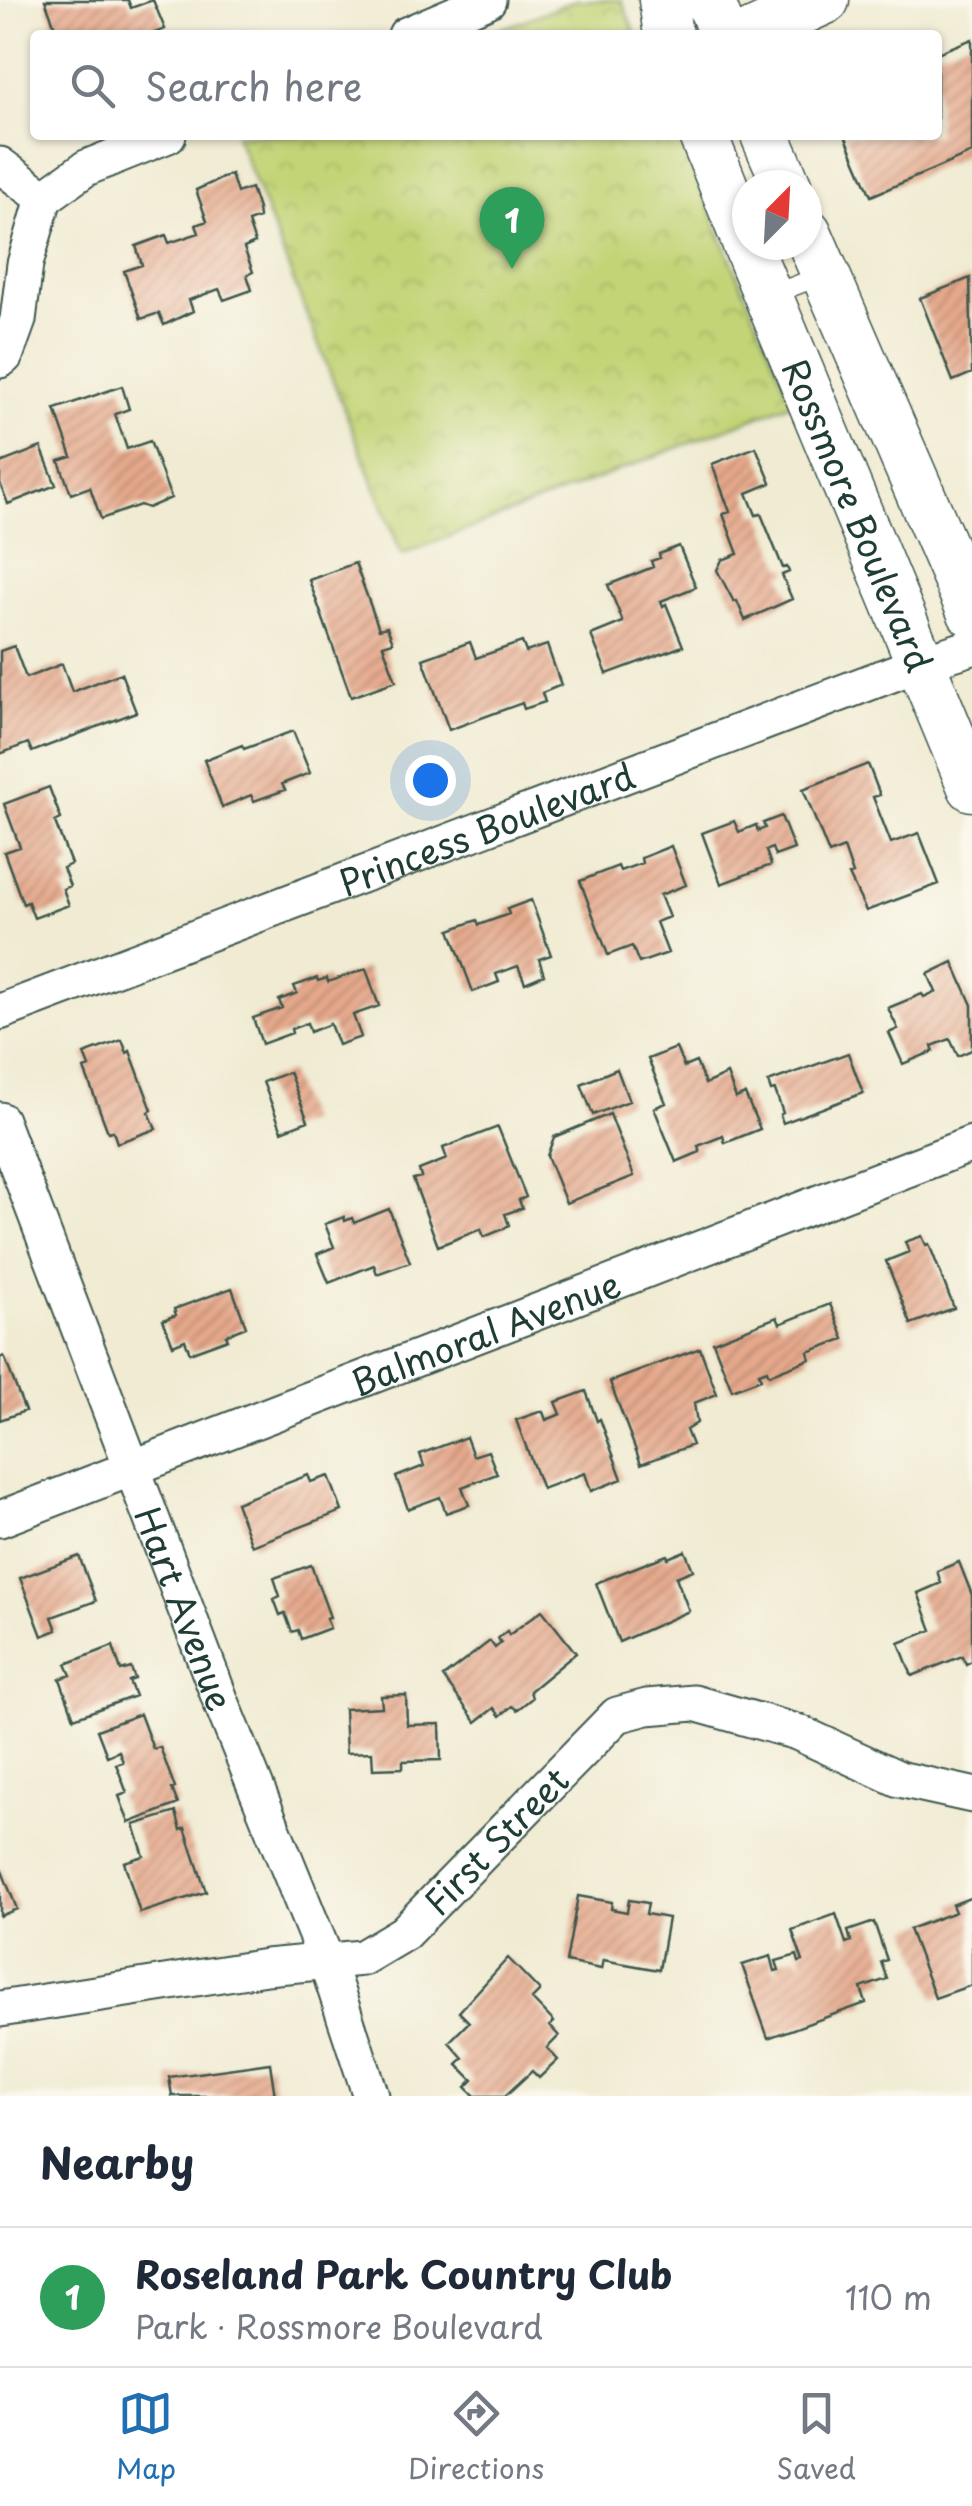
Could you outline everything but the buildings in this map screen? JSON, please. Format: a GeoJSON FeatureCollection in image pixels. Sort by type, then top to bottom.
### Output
{"type":"FeatureCollection","features":[{"type":"Feature","properties":{"kind":"street"},"geometry":{"type":"LineString","coordinates":[[418,30],[488,0]]}},
{"type":"Feature","properties":{"kind":"street"},"geometry":{"type":"LineString","coordinates":[[663,0],[667,30]]}},
{"type":"Feature","properties":{"kind":"street"},"geometry":{"type":"LineString","coordinates":[[707,0],[721,30]]}},
{"type":"Feature","properties":{"kind":"street"},"geometry":{"type":"LineString","coordinates":[[759,30],[826,0]]}},
{"type":"Feature","properties":{"kind":"street"},"geometry":{"type":"LineString","coordinates":[[0,360],[18,320],[24,264],[44,198],[86,168],[156,140]]}},
{"type":"Feature","properties":{"kind":"street","name":"Rossmore Boulevard"},"geometry":{"type":"LineString","coordinates":[[704,140],[732,208]]}},
{"type":"Feature","properties":{"kind":"street"},"geometry":{"type":"LineString","coordinates":[[767,140],[780,170]]}},
{"type":"Feature","properties":{"kind":"street"},"geometry":{"type":"LineString","coordinates":[[0,166],[44,198]]}},
{"type":"Feature","properties":{"kind":"street","name":"Rossmore Boulevard"},"geometry":{"type":"LineString","coordinates":[[753,260],[972,787]]}},
{"type":"Feature","properties":{"kind":"street","name":"Rossmore Boulevard"},"geometry":{"type":"LineString","coordinates":[[819,260],[972,613]]}},
{"type":"Feature","properties":{"kind":"street","name":"Princess Boulevard"},"geometry":{"type":"LineString","coordinates":[[0,1012],[918,664],[972,647]]}},
{"type":"Feature","properties":{"kind":"street","name":"Hart Avenue"},"geometry":{"type":"LineString","coordinates":[[0,1120],[220,1699],[326,1960],[372,2096]]}},
{"type":"Feature","properties":{"kind":"street","name":"Balmoral Avenue"},"geometry":{"type":"LineString","coordinates":[[0,1520],[972,1144]]}},
{"type":"Feature","properties":{"kind":"street","name":"First Street"},"geometry":{"type":"LineString","coordinates":[[0,2009],[266,1967],[362,1958],[404,1933],[616,1715],[646,1707],[694,1703],[797,1732],[899,1779],[972,1795]]}},
{"type":"Feature","properties":{"kind":"lane"},"geometry":{"type":"LineString","coordinates":[[768,296],[808,260]]}},
{"type":"Feature","properties":{"kind":"green space"},"geometry":{"type":"Polygon","coordinates":[[[576,0],[621,0],[634,30],[499,30],[576,0]]]}},
{"type":"Feature","properties":{"kind":"green space"},"geometry":{"type":"Polygon","coordinates":[[[238,140],[680,140],[792,403],[402,555],[238,140]]]}},
{"type":"Feature","properties":{"kind":"place","name":"Roseland Park Country Club"},"geometry":{"type":"Point","coordinates":[512,269]}}]}
